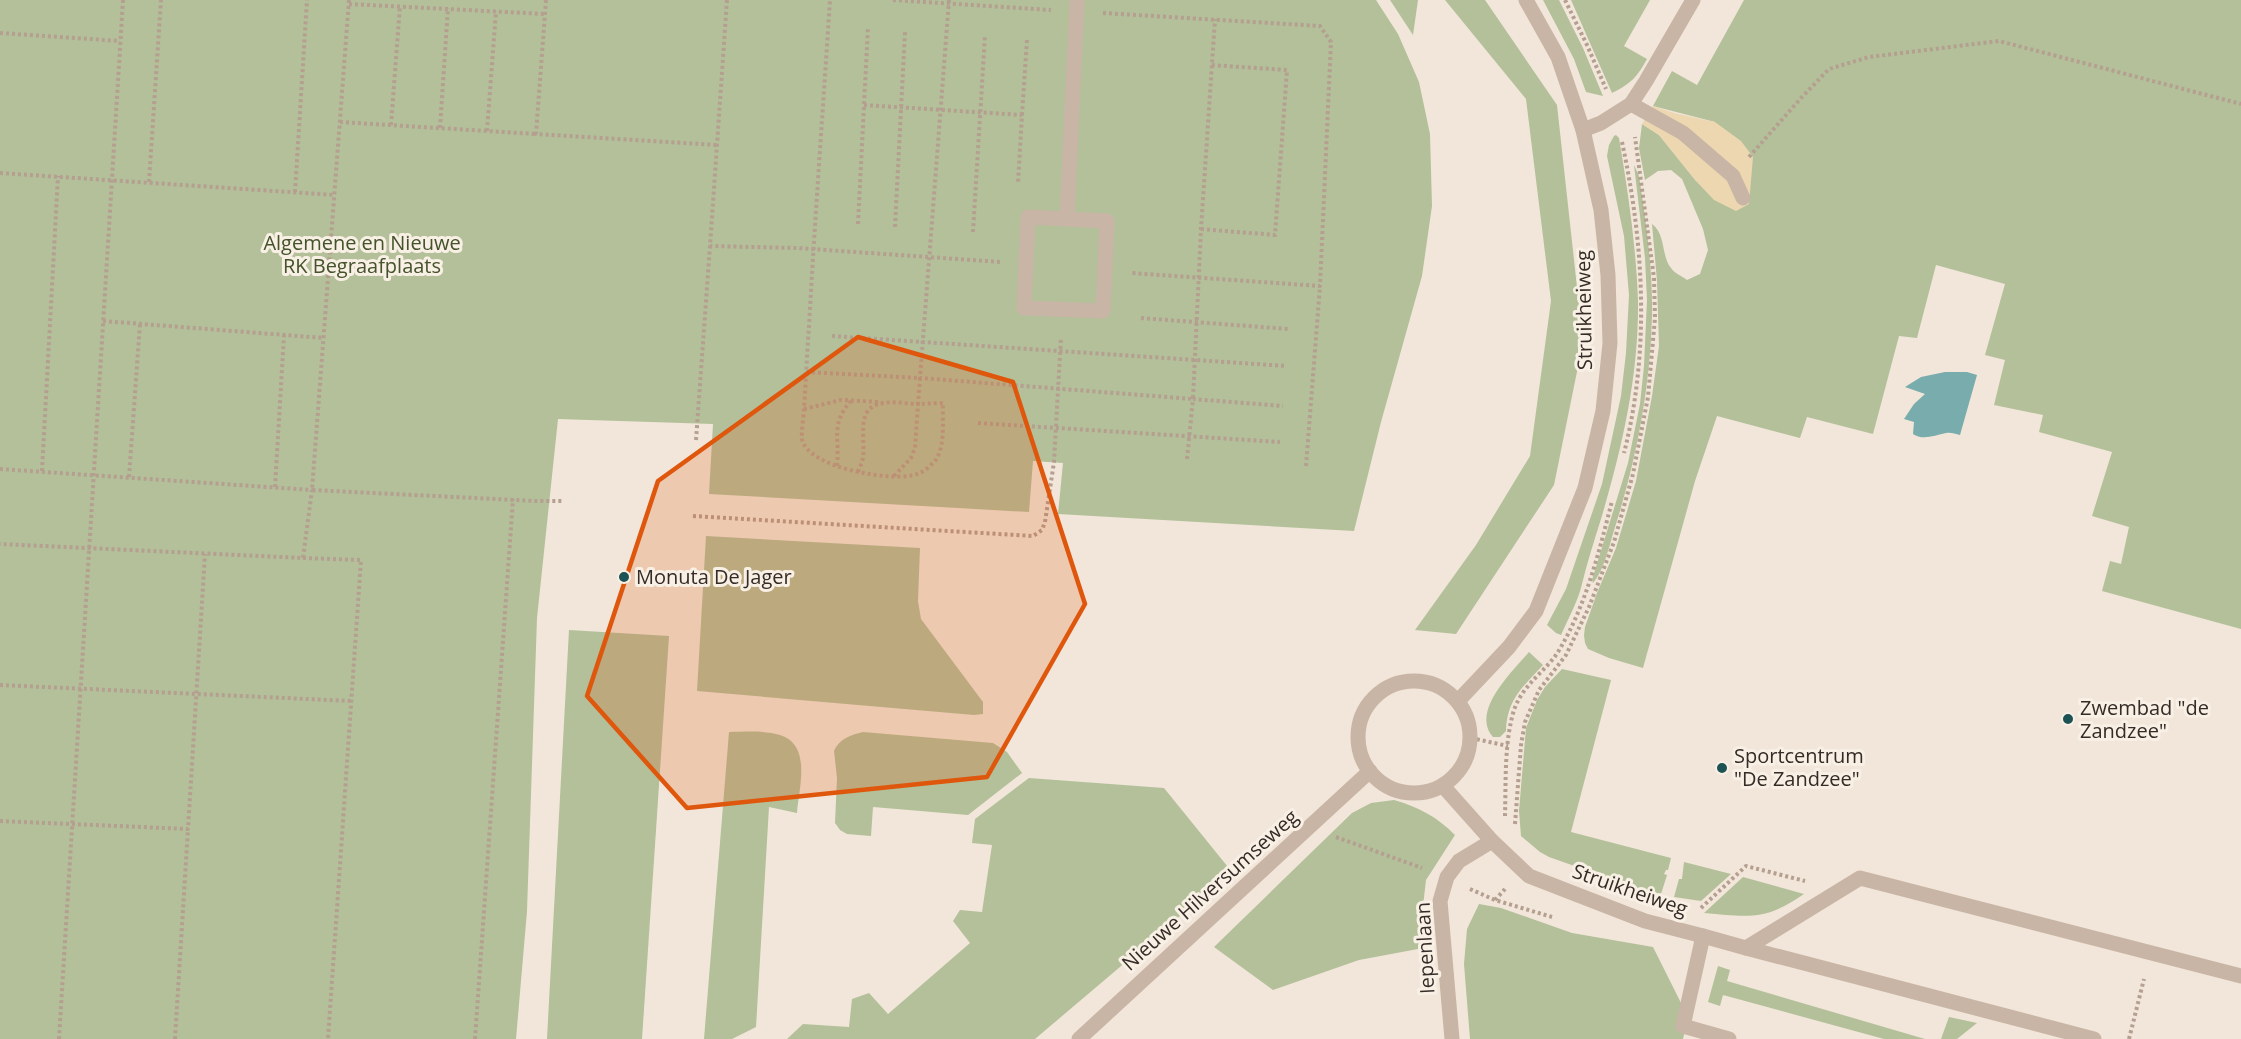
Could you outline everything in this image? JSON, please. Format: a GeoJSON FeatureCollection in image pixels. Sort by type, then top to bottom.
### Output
{"type":"FeatureCollection","features":[{"type":"Feature","properties":{"kind":"street","name":"Struikheiweg"},"geometry":{"type":"LineString","coordinates":[[1458,701],[1509,647],[1536,611],[1585,488],[1603,411],[1610,343],[1608,275],[1601,210],[1583,130],[1558,57],[1526,0]]}},
{"type":"Feature","properties":{"kind":"street"},"geometry":{"type":"LineString","coordinates":[[1583,130],[1601,123],[1631,104],[1693,0]]}},
{"type":"Feature","properties":{"kind":"street"},"geometry":{"type":"LineString","coordinates":[[1067,219],[1077,6]]}},
{"type":"Feature","properties":{"kind":"street"},"geometry":{"type":"LineString","coordinates":[[1631,104],[1683,133],[1733,176],[1743,198]]}},
{"type":"Feature","properties":{"kind":"street"},"geometry":{"type":"LineString","coordinates":[[1028,217],[1067,219],[1107,221],[1103,311],[1024,308],[1028,217]]}},
{"type":"Feature","properties":{"kind":"street"},"geometry":{"type":"LineString","coordinates":[[1411,680],[1424,681],[1449,692],[1458,701],[1468,719],[1471,738],[1467,757],[1458,774],[1443,786],[1420,792],[1396,790],[1381,782],[1363,760],[1358,733],[1360,720],[1375,697],[1397,683],[1411,680]]}},
{"type":"Feature","properties":{"kind":"street","name":"Nieuwe Hilversumseweg"},"geometry":{"type":"LineString","coordinates":[[1079,1039],[1370,771]]}},
{"type":"Feature","properties":{"kind":"street","name":"Struikheiweg"},"geometry":{"type":"LineString","coordinates":[[1443,786],[1492,841],[1529,876],[1645,921],[1703,936],[1683,1026],[1729,1039]]}},
{"type":"Feature","properties":{"kind":"street","name":"Iepenlaan"},"geometry":{"type":"LineString","coordinates":[[1452,1039],[1440,901],[1446,877],[1459,861],[1492,841]]}},
{"type":"Feature","properties":{"kind":"street"},"geometry":{"type":"LineString","coordinates":[[1746,948],[1860,878],[2241,976]]}},
{"type":"Feature","properties":{"kind":"street"},"geometry":{"type":"LineString","coordinates":[[1703,936],[2094,1039]]}},
{"type":"Feature","properties":{"kind":"path"},"geometry":{"type":"LineString","coordinates":[[59,1039],[123,0]]}},
{"type":"Feature","properties":{"kind":"path"},"geometry":{"type":"LineString","coordinates":[[149,182],[161,0]]}},
{"type":"Feature","properties":{"kind":"path"},"geometry":{"type":"LineString","coordinates":[[295,192],[307,0]]}},
{"type":"Feature","properties":{"kind":"path"},"geometry":{"type":"LineString","coordinates":[[536,134],[546,0]]}},
{"type":"Feature","properties":{"kind":"path"},"geometry":{"type":"LineString","coordinates":[[696,440],[727,0]]}},
{"type":"Feature","properties":{"kind":"path"},"geometry":{"type":"LineString","coordinates":[[804,410],[828,402],[851,400],[884,403],[943,403],[941,450],[924,471],[915,476],[893,476],[858,472],[824,462],[805,446],[802,439],[830,0]]}},
{"type":"Feature","properties":{"kind":"path"},"geometry":{"type":"LineString","coordinates":[[893,0],[1077,6],[1215,20],[1320,26],[1332,42],[1320,286],[1306,466]]}},
{"type":"Feature","properties":{"kind":"path"},"geometry":{"type":"LineString","coordinates":[[1565,0],[1616,113]]}},
{"type":"Feature","properties":{"kind":"path"},"geometry":{"type":"LineString","coordinates":[[303,558],[312,490],[349,2],[545,14]]}},
{"type":"Feature","properties":{"kind":"path"},"geometry":{"type":"LineString","coordinates":[[893,476],[911,458],[915,448],[949,2]]}},
{"type":"Feature","properties":{"kind":"path"},"geometry":{"type":"LineString","coordinates":[[391,125],[400,6]]}},
{"type":"Feature","properties":{"kind":"path"},"geometry":{"type":"LineString","coordinates":[[440,128],[448,9]]}},
{"type":"Feature","properties":{"kind":"path"},"geometry":{"type":"LineString","coordinates":[[487,131],[496,11]]}},
{"type":"Feature","properties":{"kind":"path"},"geometry":{"type":"LineString","coordinates":[[1187,459],[1193,399],[1200,229],[1215,20]]}},
{"type":"Feature","properties":{"kind":"path"},"geometry":{"type":"LineString","coordinates":[[858,224],[868,27]]}},
{"type":"Feature","properties":{"kind":"path"},"geometry":{"type":"LineString","coordinates":[[895,227],[905,32]]}},
{"type":"Feature","properties":{"kind":"path"},"geometry":{"type":"LineString","coordinates":[[0,33],[120,41]]}},
{"type":"Feature","properties":{"kind":"path"},"geometry":{"type":"LineString","coordinates":[[973,232],[985,35]]}},
{"type":"Feature","properties":{"kind":"path"},"geometry":{"type":"LineString","coordinates":[[1018,183],[1027,40]]}},
{"type":"Feature","properties":{"kind":"path"},"geometry":{"type":"LineString","coordinates":[[1733,176],[1829,69],[1869,57],[1999,41],[2241,104]]}},
{"type":"Feature","properties":{"kind":"path"},"geometry":{"type":"LineString","coordinates":[[1200,229],[1275,235],[1287,70],[1211,64]]}},
{"type":"Feature","properties":{"kind":"path"},"geometry":{"type":"LineString","coordinates":[[864,105],[1022,115]]}},
{"type":"Feature","properties":{"kind":"path"},"geometry":{"type":"LineString","coordinates":[[340,122],[717,145]]}},
{"type":"Feature","properties":{"kind":"path"},"geometry":{"type":"LineString","coordinates":[[0,172],[335,195]]}},
{"type":"Feature","properties":{"kind":"path"},"geometry":{"type":"LineString","coordinates":[[42,471],[58,176]]}},
{"type":"Feature","properties":{"kind":"path"},"geometry":{"type":"LineString","coordinates":[[710,246],[813,250],[1026,264]]}},
{"type":"Feature","properties":{"kind":"path"},"geometry":{"type":"LineString","coordinates":[[1105,271],[1320,286]]}},
{"type":"Feature","properties":{"kind":"path"},"geometry":{"type":"LineString","coordinates":[[693,516],[1033,536],[1042,531],[1054,462],[1062,309]]}},
{"type":"Feature","properties":{"kind":"path"},"geometry":{"type":"LineString","coordinates":[[1141,318],[1288,329]]}},
{"type":"Feature","properties":{"kind":"path"},"geometry":{"type":"LineString","coordinates":[[103,321],[324,338]]}},
{"type":"Feature","properties":{"kind":"path"},"geometry":{"type":"LineString","coordinates":[[129,477],[140,324]]}},
{"type":"Feature","properties":{"kind":"path"},"geometry":{"type":"LineString","coordinates":[[274,487],[284,335]]}},
{"type":"Feature","properties":{"kind":"path"},"geometry":{"type":"LineString","coordinates":[[832,336],[1286,366]]}},
{"type":"Feature","properties":{"kind":"path"},"geometry":{"type":"LineString","coordinates":[[806,372],[920,378],[1283,406]]}},
{"type":"Feature","properties":{"kind":"path"},"geometry":{"type":"LineString","coordinates":[[837,466],[837,422],[841,412],[851,400]]}},
{"type":"Feature","properties":{"kind":"path"},"geometry":{"type":"LineString","coordinates":[[858,472],[863,460],[862,421],[874,406],[884,403]]}},
{"type":"Feature","properties":{"kind":"path"},"geometry":{"type":"LineString","coordinates":[[978,423],[1280,442]]}},
{"type":"Feature","properties":{"kind":"path"},"geometry":{"type":"LineString","coordinates":[[0,469],[312,490],[562,501]]}},
{"type":"Feature","properties":{"kind":"path"},"geometry":{"type":"LineString","coordinates":[[474,1039],[513,499]]}},
{"type":"Feature","properties":{"kind":"path"},"geometry":{"type":"LineString","coordinates":[[0,544],[361,560],[328,1039]]}},
{"type":"Feature","properties":{"kind":"path"},"geometry":{"type":"LineString","coordinates":[[175,1039],[205,554]]}},
{"type":"Feature","properties":{"kind":"path"},"geometry":{"type":"LineString","coordinates":[[0,685],[351,701]]}},
{"type":"Feature","properties":{"kind":"path"},"geometry":{"type":"LineString","coordinates":[[1471,738],[1508,746],[1502,831],[1492,841]]}},
{"type":"Feature","properties":{"kind":"path"},"geometry":{"type":"LineString","coordinates":[[0,821],[188,829]]}},
{"type":"Feature","properties":{"kind":"path"},"geometry":{"type":"LineString","coordinates":[[1310,828],[1446,877]]}},
{"type":"Feature","properties":{"kind":"path"},"geometry":{"type":"LineString","coordinates":[[1691,906],[1701,908],[1746,866],[1808,881]]}},
{"type":"Feature","properties":{"kind":"path"},"geometry":{"type":"LineString","coordinates":[[1495,900],[1552,917]]}},
{"type":"Feature","properties":{"kind":"path"},"geometry":{"type":"LineString","coordinates":[[2129,1039],[2151,952]]}},
{"type":"Feature","properties":{"kind":"highlighted area"},"geometry":{"type":"Polygon","coordinates":[[[858,337],[1013,382],[1085,604],[987,777],[687,808],[587,696],[658,481],[858,337]]]}},
{"type":"Feature","properties":{"kind":"green space","name":"Algemene en Nieuwe RK Begraafplaats"},"geometry":{"type":"Polygon","coordinates":[[[0,0],[1376,0],[1398,34],[1419,82],[1430,134],[1432,206],[1422,276],[1381,422],[1354,531],[1058,514],[1063,463],[1033,461],[1029,512],[709,494],[713,424],[558,419],[537,618],[527,911],[516,1039],[0,1039],[0,0]]]}},
{"type":"Feature","properties":{"kind":"green space"},"geometry":{"type":"Polygon","coordinates":[[[1390,0],[1418,0],[1413,35],[1390,0]]]}},
{"type":"Feature","properties":{"kind":"green space"},"geometry":{"type":"Polygon","coordinates":[[[1445,0],[1485,0],[1557,105],[1583,342],[1554,485],[1456,634],[1415,630],[1476,545],[1530,456],[1551,301],[1526,99],[1445,0]]]}},
{"type":"Feature","properties":{"kind":"green space"},"geometry":{"type":"Polygon","coordinates":[[[1543,0],[1559,0],[1583,48],[1603,96],[1586,92],[1574,59],[1543,0]]]}},
{"type":"Feature","properties":{"kind":"green space"},"geometry":{"type":"Polygon","coordinates":[[[1571,0],[1650,0],[1624,46],[1647,59],[1633,79],[1612,93],[1571,0]]]}},
{"type":"Feature","properties":{"kind":"green space"},"geometry":{"type":"Polygon","coordinates":[[[1744,0],[2241,0],[2241,629],[2102,591],[2110,561],[2121,564],[2129,527],[2092,516],[2112,452],[2039,432],[2043,415],[1994,405],[2005,360],[1985,355],[2005,284],[1936,265],[1917,338],[1899,336],[1873,434],[1807,417],[1800,438],[1717,416],[1695,481],[1643,668],[1588,649],[1585,643],[1585,627],[1616,548],[1636,481],[1652,396],[1659,346],[1652,224],[1662,239],[1668,263],[1674,271],[1687,280],[1700,274],[1708,250],[1703,229],[1682,179],[1671,170],[1658,171],[1645,180],[1639,148],[1642,124],[1659,135],[1696,181],[1715,122],[1653,106],[1672,71],[1697,85],[1744,0]]]}},
{"type":"Feature","properties":{"kind":"green space"},"geometry":{"type":"Polygon","coordinates":[[[1616,135],[1619,138],[1635,259],[1638,300],[1636,356],[1628,411],[1609,492],[1580,590],[1561,635],[1547,625],[1566,589],[1602,484],[1621,396],[1626,353],[1629,295],[1624,236],[1607,156],[1609,145],[1616,135]]]}},
{"type":"Feature","properties":{"kind":"green space"},"geometry":{"type":"Polygon","coordinates":[[[1634,165],[1639,176],[1650,264],[1651,343],[1641,422],[1630,473],[1607,555],[1593,583],[1592,580],[1628,463],[1640,404],[1644,366],[1647,300],[1645,258],[1634,165]]]}},
{"type":"Feature","properties":{"kind":"green space"},"geometry":{"type":"Polygon","coordinates":[[[706,536],[920,548],[918,601],[921,619],[983,702],[983,714],[697,691],[706,536]]]}},
{"type":"Feature","properties":{"kind":"green space"},"geometry":{"type":"Polygon","coordinates":[[[569,630],[669,636],[642,1039],[547,1039],[569,630]]]}},
{"type":"Feature","properties":{"kind":"green space"},"geometry":{"type":"Polygon","coordinates":[[[1529,652],[1543,665],[1517,694],[1509,710],[1506,731],[1500,737],[1493,737],[1487,727],[1490,704],[1505,680],[1529,652]]]}},
{"type":"Feature","properties":{"kind":"green space"},"geometry":{"type":"Polygon","coordinates":[[[1562,669],[1611,680],[1571,832],[1671,858],[1668,870],[1664,874],[1667,875],[1661,894],[1651,893],[1549,857],[1521,836],[1519,811],[1526,728],[1537,700],[1545,687],[1562,669]]]}},
{"type":"Feature","properties":{"kind":"green space"},"geometry":{"type":"Polygon","coordinates":[[[729,732],[768,732],[790,740],[800,757],[801,780],[797,813],[769,807],[756,1027],[732,1039],[704,1039],[729,732]]]}},
{"type":"Feature","properties":{"kind":"green space"},"geometry":{"type":"Polygon","coordinates":[[[863,732],[993,743],[1007,752],[1022,773],[968,815],[873,807],[871,836],[847,834],[835,823],[837,778],[834,751],[846,738],[863,732]]]}},
{"type":"Feature","properties":{"kind":"green space"},"geometry":{"type":"Polygon","coordinates":[[[1029,778],[1164,788],[1232,872],[1035,1039],[787,1039],[803,1024],[849,1027],[852,999],[869,993],[888,1014],[970,943],[953,921],[960,910],[982,912],[992,845],[972,843],[975,819],[1029,778]]]}},
{"type":"Feature","properties":{"kind":"green space"},"geometry":{"type":"Polygon","coordinates":[[[1394,800],[1427,813],[1455,835],[1426,880],[1418,949],[1359,960],[1273,990],[1214,947],[1352,813],[1371,803],[1394,800]]]}},
{"type":"Feature","properties":{"kind":"green space"},"geometry":{"type":"Polygon","coordinates":[[[1684,862],[1731,874],[1701,901],[1674,897],[1679,879],[1682,879],[1684,862]]]}},
{"type":"Feature","properties":{"kind":"green space"},"geometry":{"type":"Polygon","coordinates":[[[1743,877],[1804,894],[1767,913],[1733,916],[1704,913],[1743,877]]]}},
{"type":"Feature","properties":{"kind":"green space"},"geometry":{"type":"Polygon","coordinates":[[[1479,904],[1501,908],[1572,933],[1653,947],[1688,1017],[1683,1039],[1470,1039],[1464,964],[1467,929],[1479,904]]]}},
{"type":"Feature","properties":{"kind":"green space"},"geometry":{"type":"Polygon","coordinates":[[[1718,966],[1730,970],[1727,981],[1925,1039],[1884,1039],[1723,995],[1720,1006],[1708,1002],[1718,966]]]}},
{"type":"Feature","properties":{"kind":"green space"},"geometry":{"type":"Polygon","coordinates":[[[1949,1017],[1977,1023],[1957,1039],[1941,1039],[1949,1017]]]}},
{"type":"Feature","properties":{"kind":"sand"},"geometry":{"type":"Polygon","coordinates":[[[1653,106],[1715,122],[1741,141],[1753,157],[1749,204],[1736,211],[1714,200],[1659,135],[1642,124],[1653,106]]]}},
{"type":"Feature","properties":{"kind":"water"},"geometry":{"type":"Polygon","coordinates":[[[1945,372],[1967,372],[1977,375],[1960,435],[1948,433],[1929,437],[1917,436],[1913,434],[1914,422],[1904,419],[1914,404],[1925,394],[1905,387],[1921,377],[1945,372]]]}},
{"type":"Feature","properties":{"kind":"place","name":"Monuta De Jager"},"geometry":{"type":"Point","coordinates":[624,577]}},
{"type":"Feature","properties":{"kind":"place","name":"Zwembad \"de Zandzee\""},"geometry":{"type":"Point","coordinates":[2068,719]}},
{"type":"Feature","properties":{"kind":"place","name":"Sportcentrum \"De Zandzee\""},"geometry":{"type":"Point","coordinates":[1722,768]}}]}
